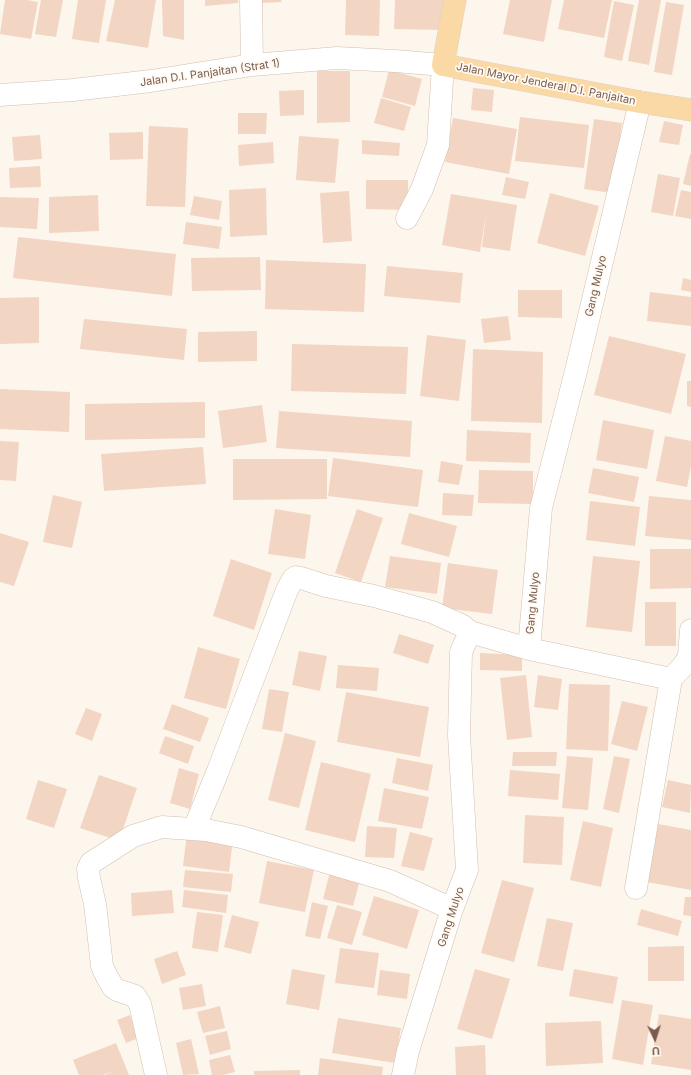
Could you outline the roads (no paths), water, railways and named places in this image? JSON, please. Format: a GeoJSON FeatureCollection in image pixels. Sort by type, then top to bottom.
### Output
{"type":"FeatureCollection","features":[{"type":"Feature","properties":{"kind":"main road","name":"Jalan Mayor Jenderal D.I. Panjaitan"},"geometry":{"type":"LineString","coordinates":[[455,0],[444,65],[640,102],[691,110]]}},
{"type":"Feature","properties":{"kind":"street"},"geometry":{"type":"LineString","coordinates":[[251,0],[252,65]]}},
{"type":"Feature","properties":{"kind":"street","name":"Jalan D.I. Panjaitan (Strat 1)"},"geometry":{"type":"LineString","coordinates":[[0,94],[73,90],[151,82],[252,65],[337,58],[444,65]]}},
{"type":"Feature","properties":{"kind":"street"},"geometry":{"type":"LineString","coordinates":[[407,218],[422,189],[438,145],[444,65]]}},
{"type":"Feature","properties":{"kind":"street","name":"Gang Mulyo"},"geometry":{"type":"LineString","coordinates":[[403,1075],[408,1051],[452,909],[466,870],[459,736],[461,652],[470,632],[529,649],[541,508],[578,364],[640,102]]}},
{"type":"Feature","properties":{"kind":"street"},"geometry":{"type":"LineString","coordinates":[[194,829],[218,771],[287,590],[293,579],[296,577],[301,578],[326,586],[374,596],[432,612],[463,626],[470,632]]}},
{"type":"Feature","properties":{"kind":"street"},"geometry":{"type":"LineString","coordinates":[[636,888],[671,680],[684,665],[689,656],[691,630]]}},
{"type":"Feature","properties":{"kind":"street"},"geometry":{"type":"LineString","coordinates":[[529,649],[671,680]]}},
{"type":"Feature","properties":{"kind":"street"},"geometry":{"type":"LineString","coordinates":[[156,1075],[140,1004],[135,996],[117,990],[113,987],[102,966],[100,957],[100,936],[95,904],[88,878],[88,869],[91,863],[133,836],[162,827],[206,830],[242,837],[390,881],[452,909]]}}]}
